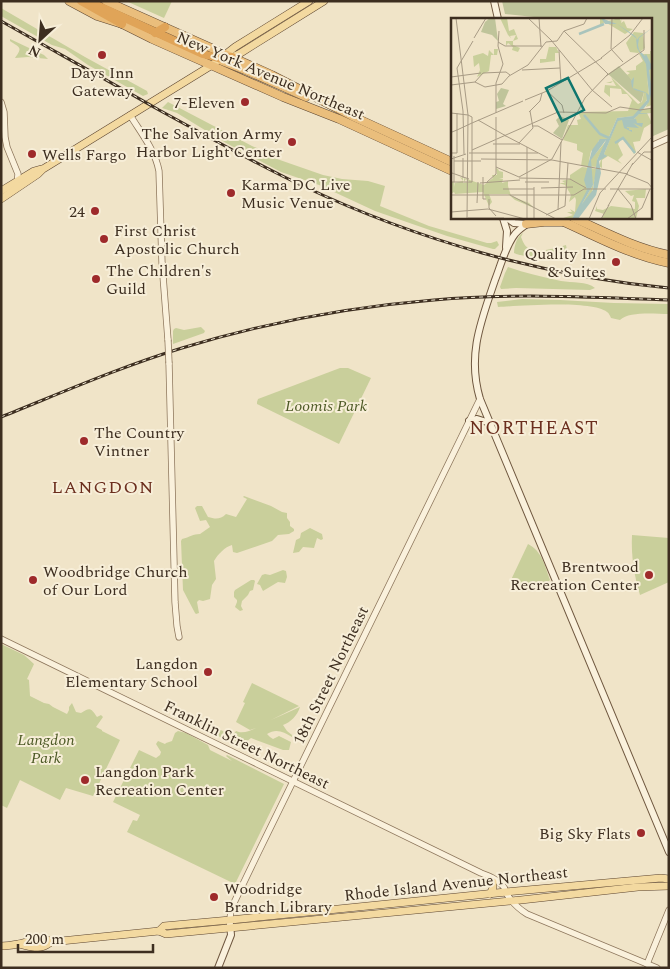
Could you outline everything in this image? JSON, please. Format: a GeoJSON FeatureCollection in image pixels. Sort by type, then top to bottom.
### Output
{"type":"FeatureCollection","features":[{"type":"Feature","properties":{"kind":"highway"},"geometry":{"type":"LineString","coordinates":[[69,1],[97,16],[122,24]]}},
{"type":"Feature","properties":{"kind":"highway","name":"New York Avenue Northeast"},"geometry":{"type":"LineString","coordinates":[[81,1],[144,35],[282,97],[377,132],[421,152],[451,162]]}},
{"type":"Feature","properties":{"kind":"highway"},"geometry":{"type":"LineString","coordinates":[[88,1],[203,54],[225,58],[253,74],[299,95],[324,102],[324,113]]}},
{"type":"Feature","properties":{"kind":"highway","name":"New York Avenue Northeast"},"geometry":{"type":"LineString","coordinates":[[106,1],[165,27],[225,58],[287,82],[377,132]]}},
{"type":"Feature","properties":{"kind":"highway"},"geometry":{"type":"LineString","coordinates":[[155,32],[165,27]]}},
{"type":"Feature","properties":{"kind":"highway"},"geometry":{"type":"LineString","coordinates":[[249,82],[253,74]]}},
{"type":"Feature","properties":{"kind":"highway","name":"New York Avenue Northeast"},"geometry":{"type":"LineString","coordinates":[[421,152],[451,170]]}},
{"type":"Feature","properties":{"kind":"highway"},"geometry":{"type":"LineString","coordinates":[[556,219],[625,250],[669,263]]}},
{"type":"Feature","properties":{"kind":"highway"},"geometry":{"type":"LineString","coordinates":[[576,219],[633,244],[669,255]]}},
{"type":"Feature","properties":{"kind":"highway"},"geometry":{"type":"LineString","coordinates":[[526,224],[564,222]]}},
{"type":"Feature","properties":{"kind":"main road"},"geometry":{"type":"LineString","coordinates":[[225,58],[235,47],[309,1]]}},
{"type":"Feature","properties":{"kind":"main road"},"geometry":{"type":"LineString","coordinates":[[1,199],[34,171],[44,168],[212,65],[225,58],[239,54],[324,1]]}},
{"type":"Feature","properties":{"kind":"main road"},"geometry":{"type":"LineString","coordinates":[[494,1],[498,18]]}},
{"type":"Feature","properties":{"kind":"main road"},"geometry":{"type":"LineString","coordinates":[[1,191],[17,185]]}},
{"type":"Feature","properties":{"kind":"main road"},"geometry":{"type":"LineString","coordinates":[[505,219],[506,250]]}},
{"type":"Feature","properties":{"kind":"main road"},"geometry":{"type":"LineString","coordinates":[[507,219],[514,223],[526,224]]}},
{"type":"Feature","properties":{"kind":"main road"},"geometry":{"type":"LineString","coordinates":[[534,219],[515,234],[506,250],[477,338],[475,356],[476,382],[480,399],[669,852]]}},
{"type":"Feature","properties":{"kind":"main road"},"geometry":{"type":"LineString","coordinates":[[469,421],[477,419],[490,423]]}},
{"type":"Feature","properties":{"kind":"main road","name":"Rhode Island Avenue Northeast"},"geometry":{"type":"LineString","coordinates":[[159,931],[164,926],[651,879],[669,879]]}},
{"type":"Feature","properties":{"kind":"main road"},"geometry":{"type":"LineString","coordinates":[[490,894],[493,882]]}},
{"type":"Feature","properties":{"kind":"main road","name":"Rhode Island Avenue Northeast"},"geometry":{"type":"LineString","coordinates":[[1,946],[19,944],[40,947],[51,942],[159,931],[166,934],[638,887],[669,886]]}},
{"type":"Feature","properties":{"kind":"main road","name":"18th Street Northeast"},"geometry":{"type":"LineString","coordinates":[[218,968],[230,938],[230,920]]}},
{"type":"Feature","properties":{"kind":"street"},"geometry":{"type":"LineString","coordinates":[[1,102],[4,112],[6,141],[18,174],[17,185]]}},
{"type":"Feature","properties":{"kind":"street"},"geometry":{"type":"LineString","coordinates":[[130,115],[153,153],[158,168],[162,263],[168,340],[176,602],[179,637]]}},
{"type":"Feature","properties":{"kind":"street"},"geometry":{"type":"LineString","coordinates":[[652,146],[669,138]]}},
{"type":"Feature","properties":{"kind":"street","name":"18th Street Northeast"},"geometry":{"type":"LineString","coordinates":[[230,920],[231,909],[480,399]]}},
{"type":"Feature","properties":{"kind":"street","name":"Franklin Street Northeast"},"geometry":{"type":"LineString","coordinates":[[1,639],[489,876],[500,883],[506,893]]}},
{"type":"Feature","properties":{"kind":"street","name":"Franklin Street Northeast"},"geometry":{"type":"LineString","coordinates":[[481,873],[506,893],[527,914],[657,968]]}},
{"type":"Feature","properties":{"kind":"street"},"geometry":{"type":"LineString","coordinates":[[647,964],[669,910]]}},
{"type":"Feature","properties":{"kind":"green space"},"geometry":{"type":"Polygon","coordinates":[[[126,1],[172,1],[164,18],[126,1]]]}},
{"type":"Feature","properties":{"kind":"green space"},"geometry":{"type":"Polygon","coordinates":[[[502,1],[669,1],[669,129],[652,137],[652,18],[543,18],[505,14],[502,1]]]}},
{"type":"Feature","properties":{"kind":"green space"},"geometry":{"type":"Polygon","coordinates":[[[1,8],[147,91],[148,94],[143,96],[88,65],[65,49],[52,45],[1,16],[1,8]]]}},
{"type":"Feature","properties":{"kind":"green space"},"geometry":{"type":"Polygon","coordinates":[[[10,39],[44,55],[48,59],[15,58],[20,50],[10,39]]]}},
{"type":"Feature","properties":{"kind":"green space"},"geometry":{"type":"Polygon","coordinates":[[[168,102],[269,153],[277,159],[323,175],[368,181],[385,186],[380,206],[429,226],[487,243],[497,241],[499,245],[493,249],[447,236],[375,211],[319,185],[281,172],[226,143],[177,113],[162,108],[168,102]]]}},
{"type":"Feature","properties":{"kind":"green space"},"geometry":{"type":"Polygon","coordinates":[[[523,233],[521,237],[525,246],[530,249],[553,249],[566,245],[567,250],[556,255],[541,257],[514,253],[516,242],[523,233]]]}},
{"type":"Feature","properties":{"kind":"green space"},"geometry":{"type":"Polygon","coordinates":[[[508,267],[561,281],[588,284],[595,288],[590,290],[501,289],[500,287],[508,267]]]}},
{"type":"Feature","properties":{"kind":"green space"},"geometry":{"type":"Polygon","coordinates":[[[522,299],[669,304],[669,314],[636,314],[629,315],[620,320],[611,318],[608,312],[599,308],[586,306],[498,307],[497,302],[522,299]]]}},
{"type":"Feature","properties":{"kind":"green space"},"geometry":{"type":"Polygon","coordinates":[[[201,327],[205,331],[204,333],[173,344],[174,329],[184,330],[201,327]]]}},
{"type":"Feature","properties":{"kind":"green space","name":"Loomis Park"},"geometry":{"type":"Polygon","coordinates":[[[340,368],[348,368],[371,378],[339,444],[257,404],[258,399],[340,368]]]}},
{"type":"Feature","properties":{"kind":"green space"},"geometry":{"type":"Polygon","coordinates":[[[244,496],[287,513],[290,526],[294,531],[289,534],[278,535],[272,541],[237,553],[233,552],[232,545],[222,551],[214,561],[216,579],[212,585],[210,599],[197,602],[199,613],[196,614],[183,590],[181,541],[182,539],[200,534],[210,527],[206,520],[200,521],[195,508],[197,506],[202,506],[208,517],[217,518],[226,514],[236,517],[247,499],[244,496]]]}},
{"type":"Feature","properties":{"kind":"green space"},"geometry":{"type":"Polygon","coordinates":[[[310,528],[322,534],[323,539],[317,538],[314,548],[303,547],[299,552],[293,553],[296,540],[300,538],[301,533],[310,528]]]}},
{"type":"Feature","properties":{"kind":"green space","name":"Brentwood Recreation Center"},"geometry":{"type":"Polygon","coordinates":[[[632,535],[669,538],[669,582],[640,595],[633,565],[632,535]]]}},
{"type":"Feature","properties":{"kind":"green space"},"geometry":{"type":"Polygon","coordinates":[[[528,544],[537,551],[542,559],[550,580],[546,584],[523,585],[510,582],[528,544]]]}},
{"type":"Feature","properties":{"kind":"green space"},"geometry":{"type":"Polygon","coordinates":[[[283,570],[286,571],[287,577],[285,583],[278,582],[263,591],[260,585],[257,584],[262,575],[270,575],[283,570]]]}},
{"type":"Feature","properties":{"kind":"green space"},"geometry":{"type":"Polygon","coordinates":[[[251,580],[255,581],[253,590],[242,601],[241,606],[243,610],[240,611],[235,607],[237,600],[234,597],[234,592],[251,580]]]}},
{"type":"Feature","properties":{"kind":"green space","name":"Langdon Park"},"geometry":{"type":"Polygon","coordinates":[[[1,644],[24,655],[34,664],[27,679],[29,680],[30,696],[67,714],[72,703],[76,712],[81,713],[90,709],[97,717],[101,715],[103,717],[96,727],[120,740],[93,796],[66,788],[60,800],[20,780],[7,808],[1,805],[1,644]]]}},
{"type":"Feature","properties":{"kind":"green space"},"geometry":{"type":"Polygon","coordinates":[[[252,683],[299,706],[271,720],[300,707],[293,718],[283,725],[292,737],[277,731],[267,734],[273,739],[279,736],[291,742],[289,750],[283,750],[251,738],[246,742],[247,747],[245,748],[214,734],[218,729],[233,735],[236,731],[243,732],[249,731],[256,728],[250,730],[236,722],[252,683]]]}},
{"type":"Feature","properties":{"kind":"green space"},"geometry":{"type":"Polygon","coordinates":[[[178,731],[186,733],[208,745],[210,750],[232,761],[227,755],[284,784],[235,884],[127,832],[133,820],[137,821],[140,815],[113,802],[139,750],[156,758],[161,752],[156,744],[158,741],[165,744],[172,741],[175,733],[178,731]]]}},
{"type":"Feature","properties":{"kind":"railway"},"geometry":{"type":"LineString","coordinates":[[1,21],[159,110],[285,177],[391,223],[481,253],[528,265],[575,275],[669,288]]}},
{"type":"Feature","properties":{"kind":"railway"},"geometry":{"type":"LineString","coordinates":[[1,417],[159,355],[213,339],[306,317],[402,303],[463,298],[552,296],[669,300]]}},
{"type":"Feature","properties":{"kind":"place","name":"Days Inn Gateway"},"geometry":{"type":"Point","coordinates":[102,55]}},
{"type":"Feature","properties":{"kind":"place","name":"7-Eleven"},"geometry":{"type":"Point","coordinates":[245,102]}},
{"type":"Feature","properties":{"kind":"place","name":"The Salvation Army Harbor Light Center"},"geometry":{"type":"Point","coordinates":[292,142]}},
{"type":"Feature","properties":{"kind":"place","name":"Wells Fargo"},"geometry":{"type":"Point","coordinates":[32,154]}},
{"type":"Feature","properties":{"kind":"place","name":"Karma DC Live Music Venue"},"geometry":{"type":"Point","coordinates":[231,193]}},
{"type":"Feature","properties":{"kind":"place","name":"24"},"geometry":{"type":"Point","coordinates":[95,211]}},
{"type":"Feature","properties":{"kind":"place","name":"First Christ Apostolic Church"},"geometry":{"type":"Point","coordinates":[104,239]}},
{"type":"Feature","properties":{"kind":"place","name":"Quality Inn & Suites"},"geometry":{"type":"Point","coordinates":[616,262]}},
{"type":"Feature","properties":{"kind":"place","name":"The Children's Guild"},"geometry":{"type":"Point","coordinates":[96,279]}},
{"type":"Feature","properties":{"kind":"place","name":"The Country Vintner"},"geometry":{"type":"Point","coordinates":[84,441]}},
{"type":"Feature","properties":{"kind":"place","name":"Brentwood Recreation Center"},"geometry":{"type":"Point","coordinates":[649,575]}},
{"type":"Feature","properties":{"kind":"place","name":"Woodbridge Church of Our Lord"},"geometry":{"type":"Point","coordinates":[33,580]}},
{"type":"Feature","properties":{"kind":"place","name":"Langdon Elementary School"},"geometry":{"type":"Point","coordinates":[208,672]}},
{"type":"Feature","properties":{"kind":"place","name":"Langdon Park Recreation Center"},"geometry":{"type":"Point","coordinates":[85,780]}},
{"type":"Feature","properties":{"kind":"place","name":"Big Sky Flats"},"geometry":{"type":"Point","coordinates":[641,833]}},
{"type":"Feature","properties":{"kind":"place","name":"Woodridge Branch Library"},"geometry":{"type":"Point","coordinates":[214,897]}},
{"type":"Feature","properties":{"kind":"district","name":"NORTHEAST"},"geometry":{"type":"Point","coordinates":[534,427]}},
{"type":"Feature","properties":{"kind":"district","name":"LANGDON"},"geometry":{"type":"Point","coordinates":[103,487]}}]}
